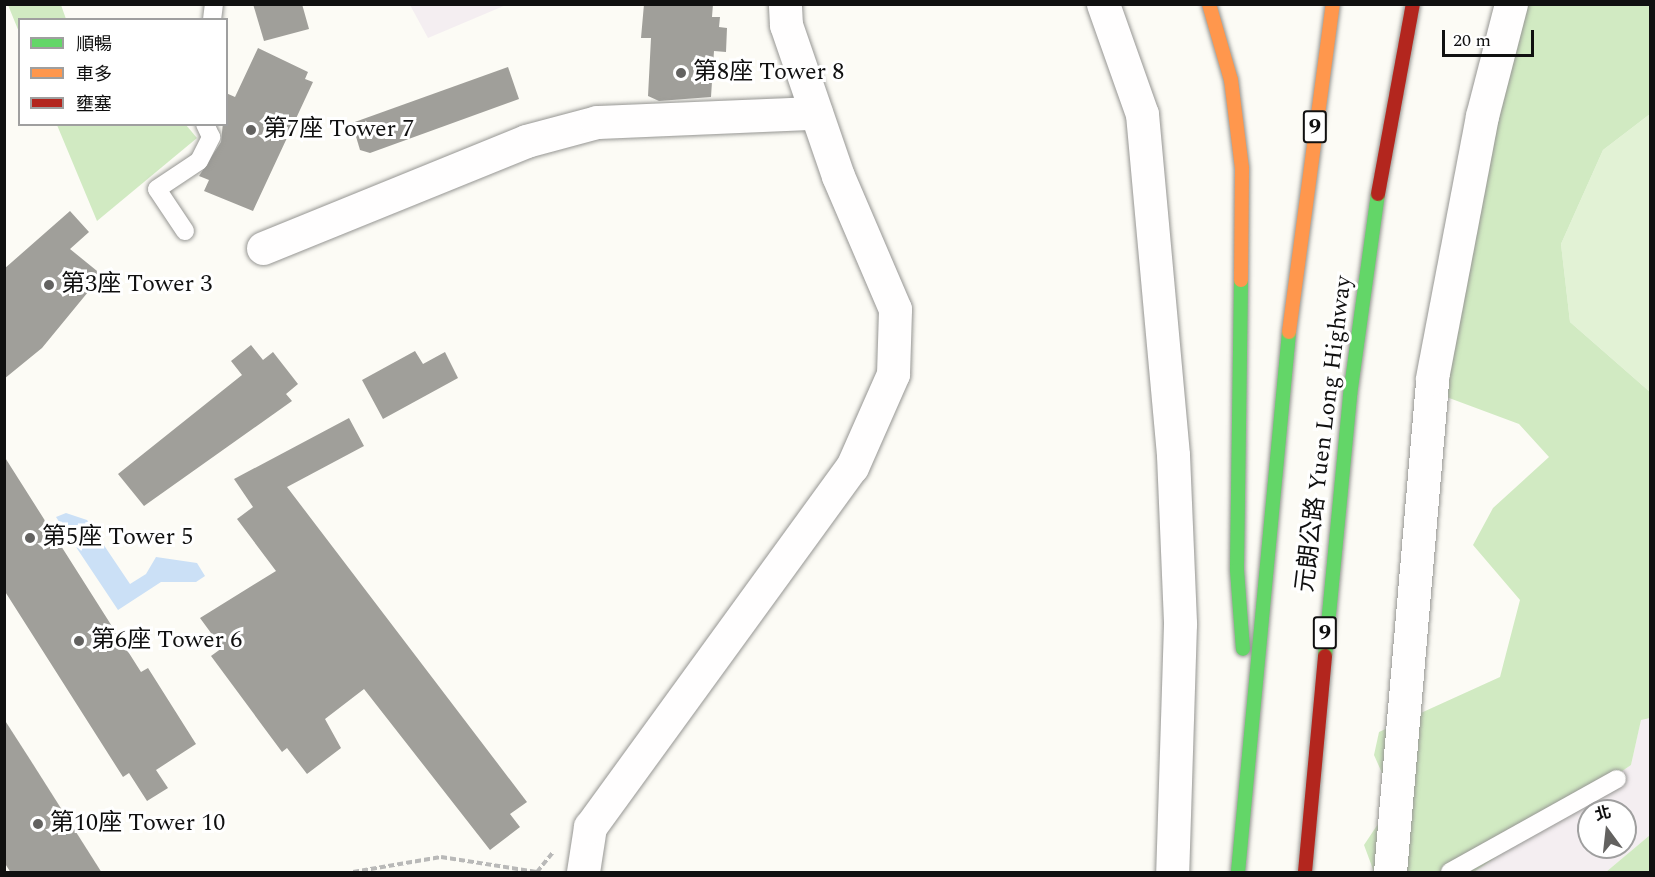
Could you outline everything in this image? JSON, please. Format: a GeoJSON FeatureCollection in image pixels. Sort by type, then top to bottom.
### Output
{"type":"FeatureCollection","features":[{"type":"Feature","properties":{"kind":"highway"},"geometry":{"type":"LineString","coordinates":[[1209,4],[1231,80],[1242,168],[1238,570],[1248,728]]}},
{"type":"Feature","properties":{"kind":"highway","name":"元朗公路 Yuen Long Highway"},"geometry":{"type":"LineString","coordinates":[[1305,873],[1350,395],[1378,193],[1413,4]]}},
{"type":"Feature","properties":{"kind":"highway","name":"元朗公路 Yuen Long Highway"},"geometry":{"type":"LineString","coordinates":[[1238,873],[1248,728],[1297,258],[1333,6]]}},
{"type":"Feature","properties":{"kind":"street"},"geometry":{"type":"LineString","coordinates":[[583,873],[590,827],[852,467],[893,374],[895,309],[816,113],[786,25],[785,4]]}},
{"type":"Feature","properties":{"kind":"street"},"geometry":{"type":"LineString","coordinates":[[1103,4],[1142,114],[1173,455],[1180,624],[1172,873]]}},
{"type":"Feature","properties":{"kind":"street"},"geometry":{"type":"LineString","coordinates":[[1390,873],[1431,378],[1482,116],[1511,4]]}},
{"type":"Feature","properties":{"kind":"street"},"geometry":{"type":"LineString","coordinates":[[263,248],[526,141],[597,122],[816,113]]}},
{"type":"Feature","properties":{"kind":"lane"},"geometry":{"type":"LineString","coordinates":[[185,231],[157,189],[199,162],[211,137],[206,126]]}},
{"type":"Feature","properties":{"kind":"lane"},"geometry":{"type":"LineString","coordinates":[[1450,873],[1617,779]]}},
{"type":"Feature","properties":{"kind":"path"},"geometry":{"type":"LineString","coordinates":[[352,873],[441,857],[538,873]]}},
{"type":"Feature","properties":{"kind":"shaded area"},"geometry":{"type":"Polygon","coordinates":[[[410,5],[506,5],[428,38],[410,5]]]}},
{"type":"Feature","properties":{"kind":"shaded area"},"geometry":{"type":"Polygon","coordinates":[[[1650,718],[1650,835],[1637,846],[1637,799],[1581,799],[1631,765],[1641,719],[1650,718]]]}},
{"type":"Feature","properties":{"kind":"shaded area"},"geometry":{"type":"Polygon","coordinates":[[[1577,802],[1577,859],[1621,859],[1606,872],[1474,872],[1577,802]]]}},
{"type":"Feature","properties":{"kind":"green space"},"geometry":{"type":"Polygon","coordinates":[[[8,5],[61,5],[66,18],[18,18],[18,30],[8,5]]]}},
{"type":"Feature","properties":{"kind":"green space"},"geometry":{"type":"Polygon","coordinates":[[[1494,5],[1650,5],[1650,114],[1603,150],[1561,244],[1570,322],[1650,392],[1650,718],[1641,720],[1631,765],[1581,799],[1577,799],[1577,802],[1474,872],[1374,872],[1364,845],[1394,800],[1374,755],[1379,732],[1500,677],[1520,600],[1473,545],[1493,508],[1549,457],[1519,424],[1433,392],[1494,5]]]}},
{"type":"Feature","properties":{"kind":"green space"},"geometry":{"type":"Polygon","coordinates":[[[1650,114],[1650,392],[1570,322],[1561,244],[1603,150],[1650,114]]]}},
{"type":"Feature","properties":{"kind":"green space"},"geometry":{"type":"Polygon","coordinates":[[[57,126],[187,126],[197,138],[97,221],[57,126]]]}},
{"type":"Feature","properties":{"kind":"green space"},"geometry":{"type":"Polygon","coordinates":[[[1650,835],[1650,872],[1606,872],[1621,859],[1637,859],[1637,846],[1650,835]]]}},
{"type":"Feature","properties":{"kind":"water"},"geometry":{"type":"Polygon","coordinates":[[[66,513],[87,520],[130,584],[146,574],[156,557],[197,563],[205,576],[196,582],[161,582],[118,610],[56,517],[66,513]]]}},
{"type":"Feature","properties":{"kind":"building"},"geometry":{"type":"Polygon","coordinates":[[[253,4],[302,4],[309,29],[264,41],[253,4]]]}},
{"type":"Feature","properties":{"kind":"building","name":"第8座 Tower 8"},"geometry":{"type":"Polygon","coordinates":[[[644,4],[713,4],[712,17],[720,17],[719,27],[727,28],[726,52],[714,51],[711,97],[659,101],[648,96],[651,38],[641,38],[644,4]]]}},
{"type":"Feature","properties":{"kind":"building","name":"第7座 Tower 7"},"geometry":{"type":"Polygon","coordinates":[[[258,48],[308,72],[305,79],[313,82],[253,211],[204,191],[209,180],[199,176],[221,142],[223,126],[228,126],[228,94],[235,97],[258,48]]]}},
{"type":"Feature","properties":{"kind":"building"},"geometry":{"type":"Polygon","coordinates":[[[508,67],[519,99],[370,153],[360,150],[352,123],[508,67]]]}},
{"type":"Feature","properties":{"kind":"building","name":"第3座 Tower 3"},"geometry":{"type":"Polygon","coordinates":[[[70,211],[89,232],[70,249],[102,275],[42,348],[4,379],[4,269],[70,211]]]}},
{"type":"Feature","properties":{"kind":"building"},"geometry":{"type":"Polygon","coordinates":[[[251,345],[263,360],[273,352],[298,384],[286,394],[292,401],[144,506],[118,474],[242,375],[231,361],[251,345]]]}},
{"type":"Feature","properties":{"kind":"building"},"geometry":{"type":"Polygon","coordinates":[[[415,351],[423,364],[445,352],[458,378],[383,419],[362,380],[415,351]]]}},
{"type":"Feature","properties":{"kind":"building"},"geometry":{"type":"Polygon","coordinates":[[[349,418],[364,446],[287,487],[527,802],[510,814],[520,827],[490,850],[364,689],[325,719],[341,748],[307,774],[287,748],[282,752],[211,656],[222,648],[200,618],[276,571],[237,519],[253,507],[234,479],[349,418]]]}},
{"type":"Feature","properties":{"kind":"building"},"geometry":{"type":"Polygon","coordinates":[[[4,456],[141,672],[148,668],[196,744],[156,770],[168,788],[147,801],[129,773],[123,777],[4,590],[4,456]]]}},
{"type":"Feature","properties":{"kind":"building","name":"第10座 Tower 10"},"geometry":{"type":"Polygon","coordinates":[[[4,719],[102,873],[11,873],[4,862],[4,719]]]}},
{"type":"Feature","properties":{"kind":"traffic: fast"},"geometry":{"type":"LineString","coordinates":[[1325,656],[1350,395],[1378,194]]}},
{"type":"Feature","properties":{"kind":"traffic: fast"},"geometry":{"type":"LineString","coordinates":[[1241,280],[1237,570],[1243,649]]}},
{"type":"Feature","properties":{"kind":"traffic: fast"},"geometry":{"type":"LineString","coordinates":[[1238,872],[1289,332]]}},
{"type":"Feature","properties":{"kind":"traffic: slow"},"geometry":{"type":"LineString","coordinates":[[1209,4],[1231,80],[1242,168],[1241,280]]}},
{"type":"Feature","properties":{"kind":"traffic: slow"},"geometry":{"type":"LineString","coordinates":[[1289,332],[1333,4]]}},
{"type":"Feature","properties":{"kind":"traffic: jam"},"geometry":{"type":"LineString","coordinates":[[1378,194],[1413,4]]}},
{"type":"Feature","properties":{"kind":"traffic: jam"},"geometry":{"type":"LineString","coordinates":[[1305,872],[1325,656]]}},
{"type":"Feature","properties":{"kind":"place","name":"第8座 Tower 8"},"geometry":{"type":"Point","coordinates":[681,73]}},
{"type":"Feature","properties":{"kind":"place","name":"第7座 Tower 7"},"geometry":{"type":"Point","coordinates":[251,130]}},
{"type":"Feature","properties":{"kind":"place","name":"第3座 Tower 3"},"geometry":{"type":"Point","coordinates":[49,285]}},
{"type":"Feature","properties":{"kind":"place","name":"第5座 Tower 5"},"geometry":{"type":"Point","coordinates":[30,538]}},
{"type":"Feature","properties":{"kind":"place","name":"第6座 Tower 6"},"geometry":{"type":"Point","coordinates":[79,641]}},
{"type":"Feature","properties":{"kind":"place","name":"第10座 Tower 10"},"geometry":{"type":"Point","coordinates":[38,824]}}]}
